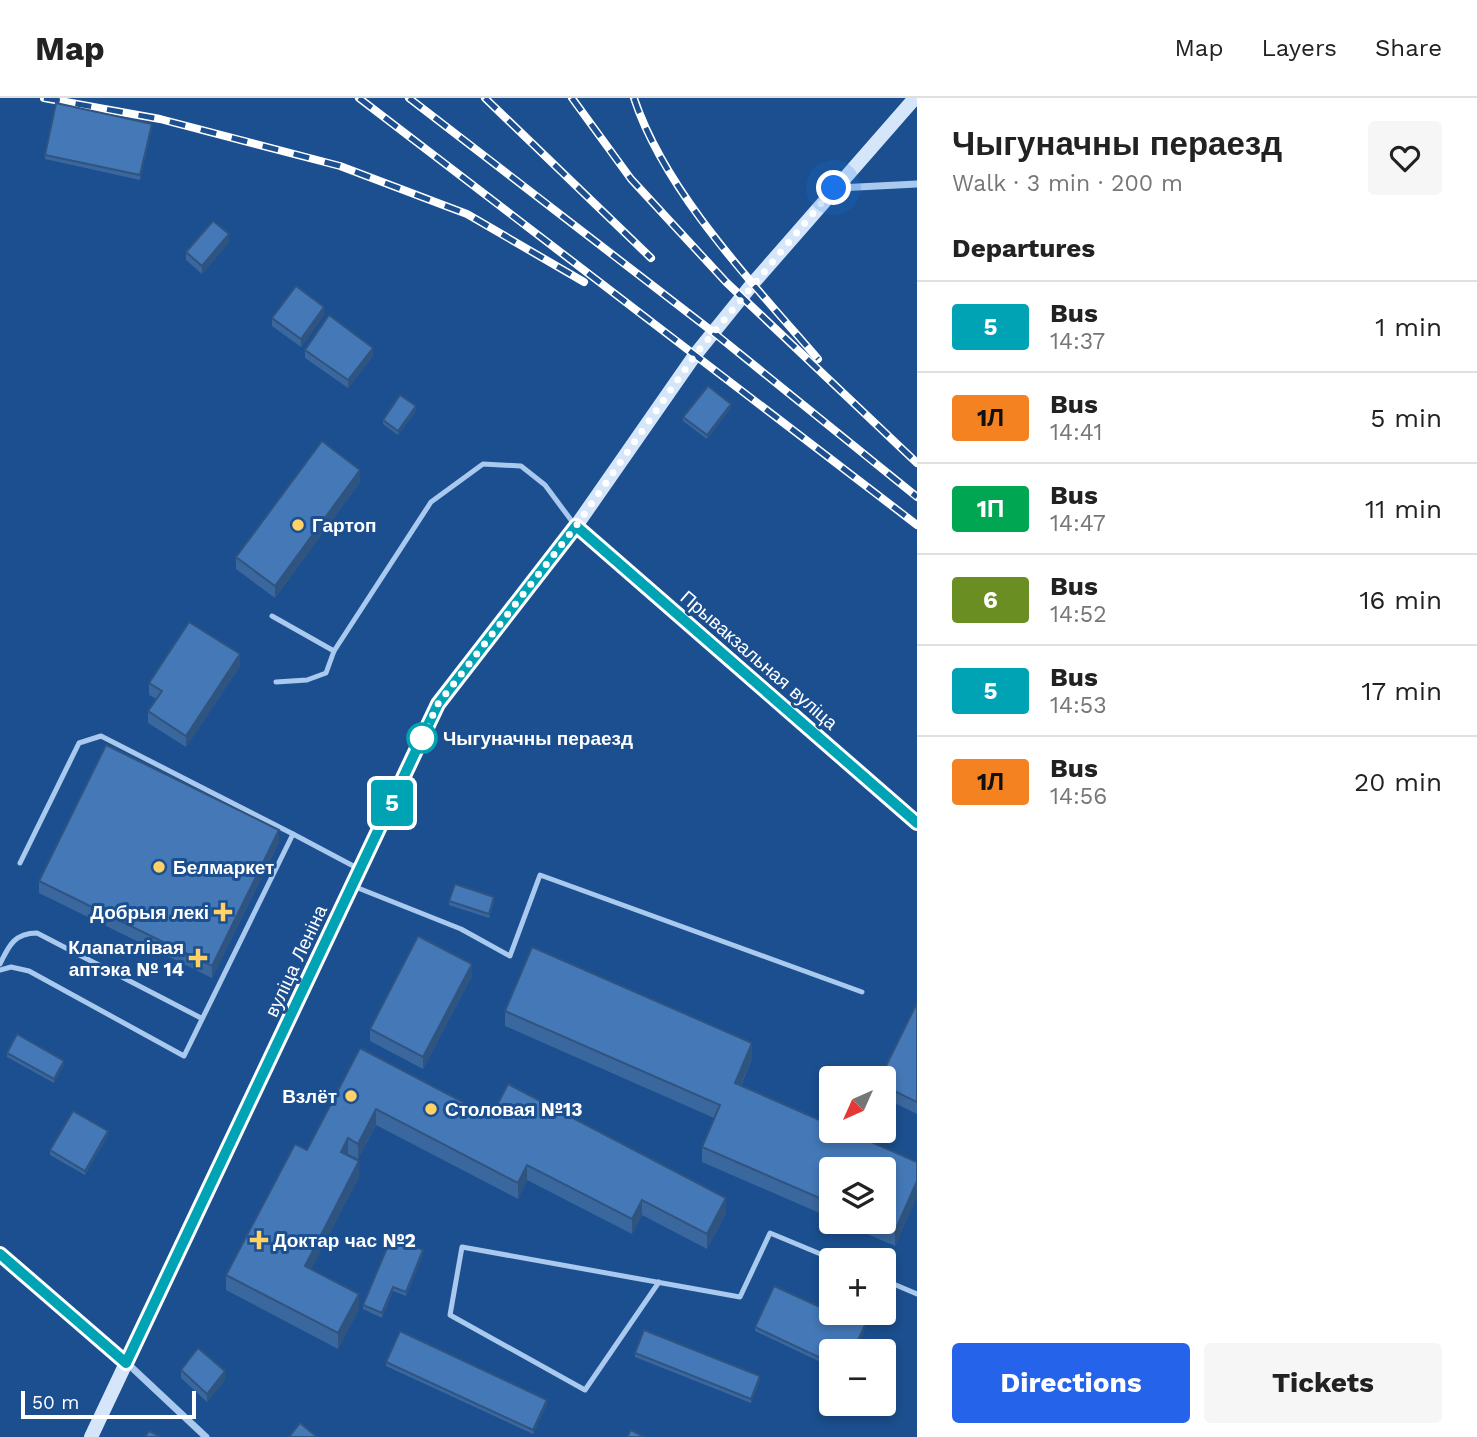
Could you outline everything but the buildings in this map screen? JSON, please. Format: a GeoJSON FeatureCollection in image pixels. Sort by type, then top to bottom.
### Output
{"type":"FeatureCollection","features":[{"type":"Feature","properties":{"kind":"street","name":"вуліца Леніна"},"geometry":{"type":"LineString","coordinates":[[90,1437],[438,704],[576,526],[695,355],[834,188],[915,98]]}},
{"type":"Feature","properties":{"kind":"street"},"geometry":{"type":"LineString","coordinates":[[834,188],[917,184]]}},
{"type":"Feature","properties":{"kind":"street","name":"Прывакзальная вуліца"},"geometry":{"type":"LineString","coordinates":[[576,526],[917,823]]}},
{"type":"Feature","properties":{"kind":"street"},"geometry":{"type":"LineString","coordinates":[[0,1254],[126,1363],[206,1437]]}},
{"type":"Feature","properties":{"kind":"lane"},"geometry":{"type":"LineString","coordinates":[[276,682],[307,680],[326,673],[334,651],[431,502],[483,464],[521,466],[545,485],[576,526]]}},
{"type":"Feature","properties":{"kind":"lane"},"geometry":{"type":"LineString","coordinates":[[272,616],[334,651]]}},
{"type":"Feature","properties":{"kind":"lane"},"geometry":{"type":"LineString","coordinates":[[20,863],[79,743],[102,736],[361,870]]}},
{"type":"Feature","properties":{"kind":"lane"},"geometry":{"type":"LineString","coordinates":[[0,970],[11,967],[29,971],[184,1056],[293,834]]}},
{"type":"Feature","properties":{"kind":"lane"},"geometry":{"type":"LineString","coordinates":[[353,886],[461,929],[510,956],[540,875],[862,992]]}},
{"type":"Feature","properties":{"kind":"lane"},"geometry":{"type":"LineString","coordinates":[[0,964],[9,944],[22,933],[37,933],[201,1018]]}},
{"type":"Feature","properties":{"kind":"lane"},"geometry":{"type":"LineString","coordinates":[[659,1282],[586,1390],[450,1315],[462,1247],[659,1282],[740,1297],[770,1233],[819,1253]]}},
{"type":"Feature","properties":{"kind":"lane"},"geometry":{"type":"LineString","coordinates":[[896,1285],[917,1294]]}},
{"type":"Feature","properties":{"kind":"railway"},"geometry":{"type":"LineString","coordinates":[[44,98],[160,119],[340,166],[467,214],[584,282]]}},
{"type":"Feature","properties":{"kind":"railway"},"geometry":{"type":"LineString","coordinates":[[359,98],[917,525]]}},
{"type":"Feature","properties":{"kind":"railway"},"geometry":{"type":"LineString","coordinates":[[409,98],[713,332],[917,497]]}},
{"type":"Feature","properties":{"kind":"railway"},"geometry":{"type":"LineString","coordinates":[[485,98],[651,258]]}},
{"type":"Feature","properties":{"kind":"railway"},"geometry":{"type":"LineString","coordinates":[[572,98],[631,179],[726,282],[917,463]]}},
{"type":"Feature","properties":{"kind":"railway"},"geometry":{"type":"LineString","coordinates":[[634,98],[648,133],[689,202],[740,269],[818,359]]}},
{"type":"Feature","properties":{"kind":"bus line","name":"5"},"geometry":{"type":"LineString","coordinates":[[0,1254],[126,1363],[438,704],[576,526],[917,823]]}},
{"type":"Feature","properties":{"kind":"place","name":"Гартоп"},"geometry":{"type":"Point","coordinates":[298,525]}},
{"type":"Feature","properties":{"kind":"place","name":"Чыгуначны пераезд"},"geometry":{"type":"Point","coordinates":[422,738]}},
{"type":"Feature","properties":{"kind":"place","name":"Белмаркет"},"geometry":{"type":"Point","coordinates":[159,867]}},
{"type":"Feature","properties":{"kind":"place","name":"Добрыя лекі"},"geometry":{"type":"Point","coordinates":[223,912]}},
{"type":"Feature","properties":{"kind":"place","name":"Клапатлівая аптэка № 14"},"geometry":{"type":"Point","coordinates":[198,958]}},
{"type":"Feature","properties":{"kind":"place","name":"Взлёт"},"geometry":{"type":"Point","coordinates":[351,1096]}},
{"type":"Feature","properties":{"kind":"place","name":"Столовая №13"},"geometry":{"type":"Point","coordinates":[431,1109]}},
{"type":"Feature","properties":{"kind":"place","name":"Доктар час №2"},"geometry":{"type":"Point","coordinates":[259,1240]}},
{"type":"Feature","properties":{"kind":"route"},"geometry":{"type":"LineString","coordinates":[[422,738],[438,704],[576,526],[695,355],[834,188]]}}]}
